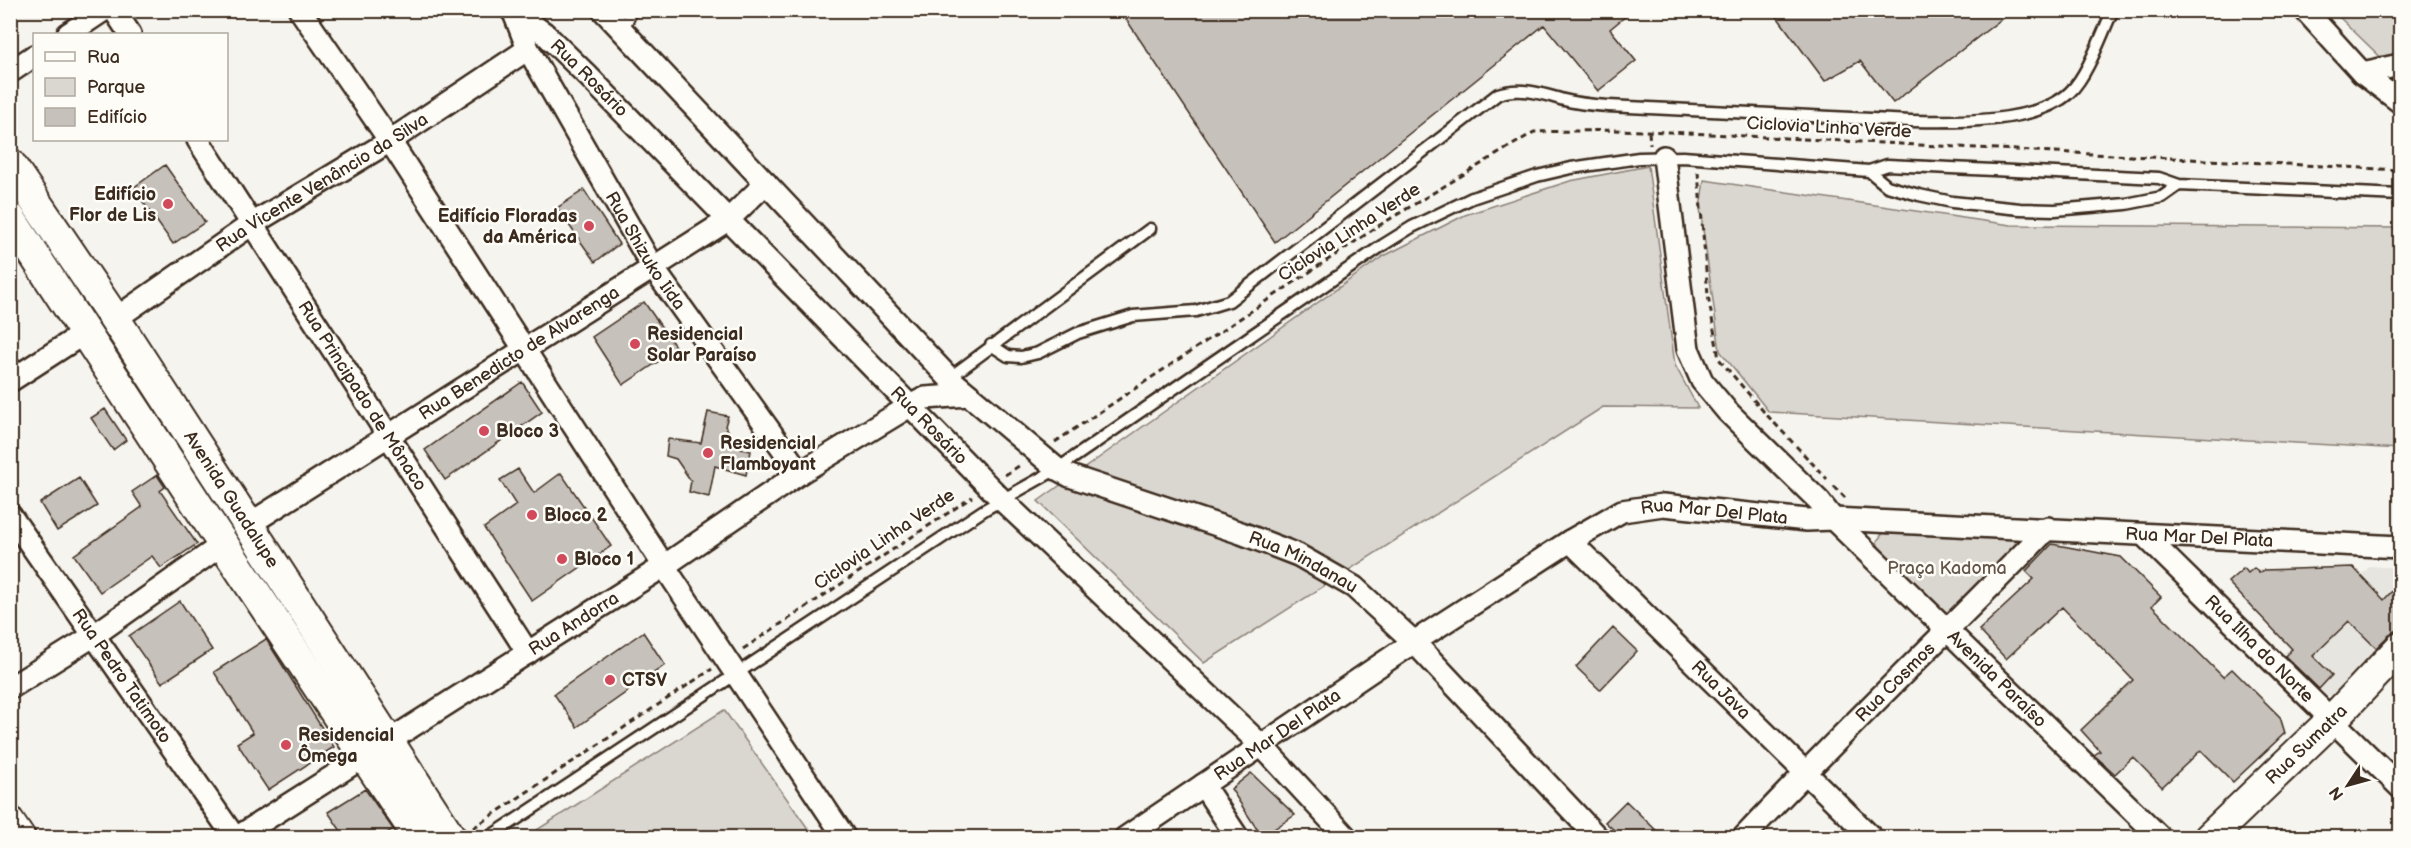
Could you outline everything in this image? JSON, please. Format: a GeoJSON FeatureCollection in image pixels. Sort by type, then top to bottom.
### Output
{"type":"FeatureCollection","features":[{"type":"Feature","properties":{"kind":"street"},"geometry":{"type":"LineString","coordinates":[[70,33],[104,10]]}},
{"type":"Feature","properties":{"kind":"street"},"geometry":{"type":"LineString","coordinates":[[114,10],[129,33]]}},
{"type":"Feature","properties":{"kind":"street"},"geometry":{"type":"LineString","coordinates":[[300,10],[390,141],[664,566],[845,837]]}},
{"type":"Feature","properties":{"kind":"street","name":"Rua Mindanau"},"geometry":{"type":"LineString","coordinates":[[603,10],[949,378],[1057,469],[1070,476],[1241,533],[1298,555],[1354,587],[1414,642],[1598,837]]}},
{"type":"Feature","properties":{"kind":"street"},"geometry":{"type":"LineString","coordinates":[[2305,10],[2362,73],[2400,102]]}},
{"type":"Feature","properties":{"kind":"street","name":"Rua Shizuko Iida"},"geometry":{"type":"LineString","coordinates":[[513,12],[528,49],[654,268],[800,473]]}},
{"type":"Feature","properties":{"kind":"street","name":"Rua Rosário"},"geometry":{"type":"LineString","coordinates":[[513,12],[544,33],[995,493],[1262,746],[1347,837]]}},
{"type":"Feature","properties":{"kind":"street","name":"Rua Vicente Venâncio da Silva"},"geometry":{"type":"LineString","coordinates":[[115,319],[252,224],[390,141],[528,49]]}},
{"type":"Feature","properties":{"kind":"street"},"geometry":{"type":"LineString","coordinates":[[10,72],[33,58]]}},
{"type":"Feature","properties":{"kind":"street"},"geometry":{"type":"LineString","coordinates":[[2362,73],[2400,65]]}},
{"type":"Feature","properties":{"kind":"street","name":"Rua Principado de Mônaco"},"geometry":{"type":"LineString","coordinates":[[199,141],[528,653]]}},
{"type":"Feature","properties":{"kind":"street","name":"Avenida Paraíso"},"geometry":{"type":"LineString","coordinates":[[1664,157],[1688,349],[1702,381],[1726,411],[1819,501],[1833,519],[2161,837]]}},
{"type":"Feature","properties":{"kind":"street","name":"Avenida Guadalupe"},"geometry":{"type":"LineString","coordinates":[[10,164],[115,319],[248,525],[376,748],[419,837]]}},
{"type":"Feature","properties":{"kind":"street","name":"Rua Benedicto de Alvarenga"},"geometry":{"type":"LineString","coordinates":[[248,525],[728,220],[766,183]]}},
{"type":"Feature","properties":{"kind":"street","name":"Avenida Guadalupe"},"geometry":{"type":"LineString","coordinates":[[10,218],[223,544],[376,748],[459,834]]}},
{"type":"Feature","properties":{"kind":"street"},"geometry":{"type":"LineString","coordinates":[[10,381],[86,332]]}},
{"type":"Feature","properties":{"kind":"street","name":"Rua Andorra"},"geometry":{"type":"LineString","coordinates":[[236,837],[664,566],[800,473],[910,406],[925,398],[969,395]]}},
{"type":"Feature","properties":{"kind":"street","name":"Rua Mar Del Plata"},"geometry":{"type":"LineString","coordinates":[[1125,837],[1414,642],[1570,541],[1622,511],[1663,505],[1807,520],[1833,519],[2048,528],[2144,535],[2400,547]]}},
{"type":"Feature","properties":{"kind":"street","name":"Rua Pedro Tatimoto"},"geometry":{"type":"LineString","coordinates":[[10,515],[236,837]]}},
{"type":"Feature","properties":{"kind":"street","name":"Rua Cosmos"},"geometry":{"type":"LineString","coordinates":[[1743,837],[2048,528]]}},
{"type":"Feature","properties":{"kind":"street","name":"Rua Ilha do Norte"},"geometry":{"type":"LineString","coordinates":[[2144,535],[2400,787]]}},
{"type":"Feature","properties":{"kind":"street","name":"Rua Java"},"geometry":{"type":"LineString","coordinates":[[1570,541],[1872,837]]}},
{"type":"Feature","properties":{"kind":"street"},"geometry":{"type":"LineString","coordinates":[[10,688],[93,636],[223,544]]}},
{"type":"Feature","properties":{"kind":"street","name":"Rua Sumatra"},"geometry":{"type":"LineString","coordinates":[[2209,837],[2333,719],[2400,648]]}},
{"type":"Feature","properties":{"kind":"street"},"geometry":{"type":"LineString","coordinates":[[1203,785],[1238,837]]}},
{"type":"Feature","properties":{"kind":"street"},"geometry":{"type":"LineString","coordinates":[[10,816],[25,837]]}},
{"type":"Feature","properties":{"kind":"lane"},"geometry":{"type":"LineString","coordinates":[[622,32],[632,10]]}},
{"type":"Feature","properties":{"kind":"lane"},"geometry":{"type":"LineString","coordinates":[[991,345],[1008,356],[1021,357],[1038,353],[1078,333],[1133,316],[1196,311],[1229,301],[1498,94],[1509,90],[1608,106],[1955,123],[1997,118],[2037,110],[2070,92],[2079,81],[2114,10]]}},
{"type":"Feature","properties":{"kind":"lane"},"geometry":{"type":"LineString","coordinates":[[488,837],[731,667],[995,493],[1057,469],[1383,245],[1472,198],[1537,176],[1605,162],[1664,157],[1869,171],[1887,165],[2159,178],[2179,185],[2400,195]]}},
{"type":"Feature","properties":{"kind":"lane"},"geometry":{"type":"LineString","coordinates":[[1869,171],[1887,186],[1919,195],[1952,202],[2020,210],[2055,210],[2126,204],[2162,197],[2179,185]]}},
{"type":"Feature","properties":{"kind":"lane"},"geometry":{"type":"LineString","coordinates":[[949,378],[1150,229]]}},
{"type":"Feature","properties":{"kind":"path","name":"Ciclovia Linha Verde"},"geometry":{"type":"LineString","coordinates":[[459,834],[731,667],[995,493],[1038,453],[1380,225],[1534,132],[1615,130],[1671,132],[2400,170]]}},
{"type":"Feature","properties":{"kind":"path"},"geometry":{"type":"LineString","coordinates":[[1697,158],[1708,295],[1719,359],[1770,419],[1847,500]]}},
{"type":"Feature","properties":{"kind":"shaded area"},"geometry":{"type":"Polygon","coordinates":[[[2370,566],[2400,568],[2400,628],[2334,695],[2327,696],[2283,654],[2370,566]]]}},
{"type":"Feature","properties":{"kind":"green space"},"geometry":{"type":"Polygon","coordinates":[[[2333,11],[2400,11],[2400,76],[2333,11]]]}},
{"type":"Feature","properties":{"kind":"green space"},"geometry":{"type":"Polygon","coordinates":[[[1648,166],[1675,365],[1698,408],[1603,407],[1204,663],[1038,501],[1382,257],[1465,215],[1570,181],[1648,166]]]}},
{"type":"Feature","properties":{"kind":"green space"},"geometry":{"type":"Polygon","coordinates":[[[1704,180],[2011,225],[2400,228],[2400,449],[1769,412],[1720,351],[1700,208],[1704,180]]]}},
{"type":"Feature","properties":{"kind":"green space","name":"Praça Kadoma"},"geometry":{"type":"Polygon","coordinates":[[[1887,528],[2015,537],[2019,544],[1948,617],[1879,549],[1877,541],[1887,528]]]}},
{"type":"Feature","properties":{"kind":"green space"},"geometry":{"type":"Polygon","coordinates":[[[724,710],[814,837],[526,837],[724,710]]]}},
{"type":"Feature","properties":{"kind":"building"},"geometry":{"type":"Polygon","coordinates":[[[1120,10],[1633,10],[1610,29],[1636,61],[1598,91],[1544,25],[1275,242],[1120,10]]]}},
{"type":"Feature","properties":{"kind":"building"},"geometry":{"type":"Polygon","coordinates":[[[1772,10],[2013,10],[1893,103],[1860,61],[1825,81],[1772,10]]]}},
{"type":"Feature","properties":{"kind":"building","name":"Edifício Flor de Lis"},"geometry":{"type":"Polygon","coordinates":[[[165,165],[205,222],[173,244],[133,188],[165,165]]]}},
{"type":"Feature","properties":{"kind":"building","name":"Edifício Floradas da América"},"geometry":{"type":"Polygon","coordinates":[[[584,190],[619,244],[595,262],[557,208],[584,190]]]}},
{"type":"Feature","properties":{"kind":"building","name":"Residencial Solar Paraíso"},"geometry":{"type":"Polygon","coordinates":[[[644,302],[677,349],[623,385],[592,337],[644,302]]]}},
{"type":"Feature","properties":{"kind":"building","name":"Bloco 3"},"geometry":{"type":"Polygon","coordinates":[[[522,382],[542,412],[445,480],[425,450],[522,382]]]}},
{"type":"Feature","properties":{"kind":"building"},"geometry":{"type":"Polygon","coordinates":[[[105,409],[126,440],[113,450],[91,418],[105,409]]]}},
{"type":"Feature","properties":{"kind":"building","name":"Residencial Flamboyant"},"geometry":{"type":"Polygon","coordinates":[[[708,412],[728,416],[725,426],[741,449],[751,451],[746,475],[715,466],[709,497],[689,492],[691,481],[676,459],[666,456],[668,439],[701,443],[708,412]]]}},
{"type":"Feature","properties":{"kind":"building"},"geometry":{"type":"Polygon","coordinates":[[[518,469],[534,493],[561,473],[611,546],[532,601],[484,528],[516,505],[500,480],[518,469]]]}},
{"type":"Feature","properties":{"kind":"building"},"geometry":{"type":"Polygon","coordinates":[[[157,475],[165,487],[160,491],[197,544],[161,568],[152,556],[100,592],[74,555],[142,507],[132,492],[157,475]]]}},
{"type":"Feature","properties":{"kind":"building"},"geometry":{"type":"Polygon","coordinates":[[[79,478],[97,506],[57,531],[40,503],[79,478]]]}},
{"type":"Feature","properties":{"kind":"building"},"geometry":{"type":"Polygon","coordinates":[[[2052,544],[2121,557],[2161,597],[2152,606],[2223,677],[2232,669],[2280,717],[2285,733],[2233,782],[2201,750],[2162,787],[2133,757],[2115,774],[2094,755],[2100,751],[2081,730],[2133,680],[2062,607],[2006,659],[1979,630],[2034,579],[2026,571],[2052,544]]]}},
{"type":"Feature","properties":{"kind":"building"},"geometry":{"type":"Polygon","coordinates":[[[2353,567],[2384,600],[2400,582],[2400,628],[2376,648],[2349,621],[2313,656],[2332,675],[2319,689],[2285,656],[2292,649],[2228,582],[2244,568],[2248,573],[2254,568],[2259,573],[2264,570],[2353,567]]]}},
{"type":"Feature","properties":{"kind":"building"},"geometry":{"type":"Polygon","coordinates":[[[180,601],[212,650],[162,683],[129,636],[180,601]]]}},
{"type":"Feature","properties":{"kind":"building"},"geometry":{"type":"Polygon","coordinates":[[[1613,628],[1637,651],[1600,690],[1576,667],[1613,628]]]}},
{"type":"Feature","properties":{"kind":"building","name":"CTSV"},"geometry":{"type":"Polygon","coordinates":[[[643,632],[665,665],[577,727],[554,694],[643,632]]]}},
{"type":"Feature","properties":{"kind":"building"},"geometry":{"type":"Polygon","coordinates":[[[266,639],[334,747],[268,790],[237,743],[253,733],[214,672],[266,639]]]}},
{"type":"Feature","properties":{"kind":"building"},"geometry":{"type":"Polygon","coordinates":[[[1251,773],[1295,815],[1262,837],[1231,789],[1251,773]]]}},
{"type":"Feature","properties":{"kind":"building"},"geometry":{"type":"Polygon","coordinates":[[[365,789],[393,829],[381,837],[345,837],[328,812],[365,789]]]}},
{"type":"Feature","properties":{"kind":"building"},"geometry":{"type":"Polygon","coordinates":[[[1626,801],[1663,837],[1622,837],[1605,822],[1626,801]]]}},
{"type":"Feature","properties":{"kind":"place","name":"Edifício Flor de Lis"},"geometry":{"type":"Point","coordinates":[168,204]}},
{"type":"Feature","properties":{"kind":"place","name":"Edifício Floradas da América"},"geometry":{"type":"Point","coordinates":[589,226]}},
{"type":"Feature","properties":{"kind":"place","name":"Residencial Solar Paraíso"},"geometry":{"type":"Point","coordinates":[635,344]}},
{"type":"Feature","properties":{"kind":"place","name":"Bloco 3"},"geometry":{"type":"Point","coordinates":[484,431]}},
{"type":"Feature","properties":{"kind":"place","name":"Residencial Flamboyant"},"geometry":{"type":"Point","coordinates":[708,453]}},
{"type":"Feature","properties":{"kind":"place","name":"Bloco 2"},"geometry":{"type":"Point","coordinates":[532,515]}},
{"type":"Feature","properties":{"kind":"place","name":"Bloco 1"},"geometry":{"type":"Point","coordinates":[562,559]}},
{"type":"Feature","properties":{"kind":"place","name":"CTSV"},"geometry":{"type":"Point","coordinates":[610,680]}},
{"type":"Feature","properties":{"kind":"place","name":"Residencial Ômega"},"geometry":{"type":"Point","coordinates":[286,745]}}]}
